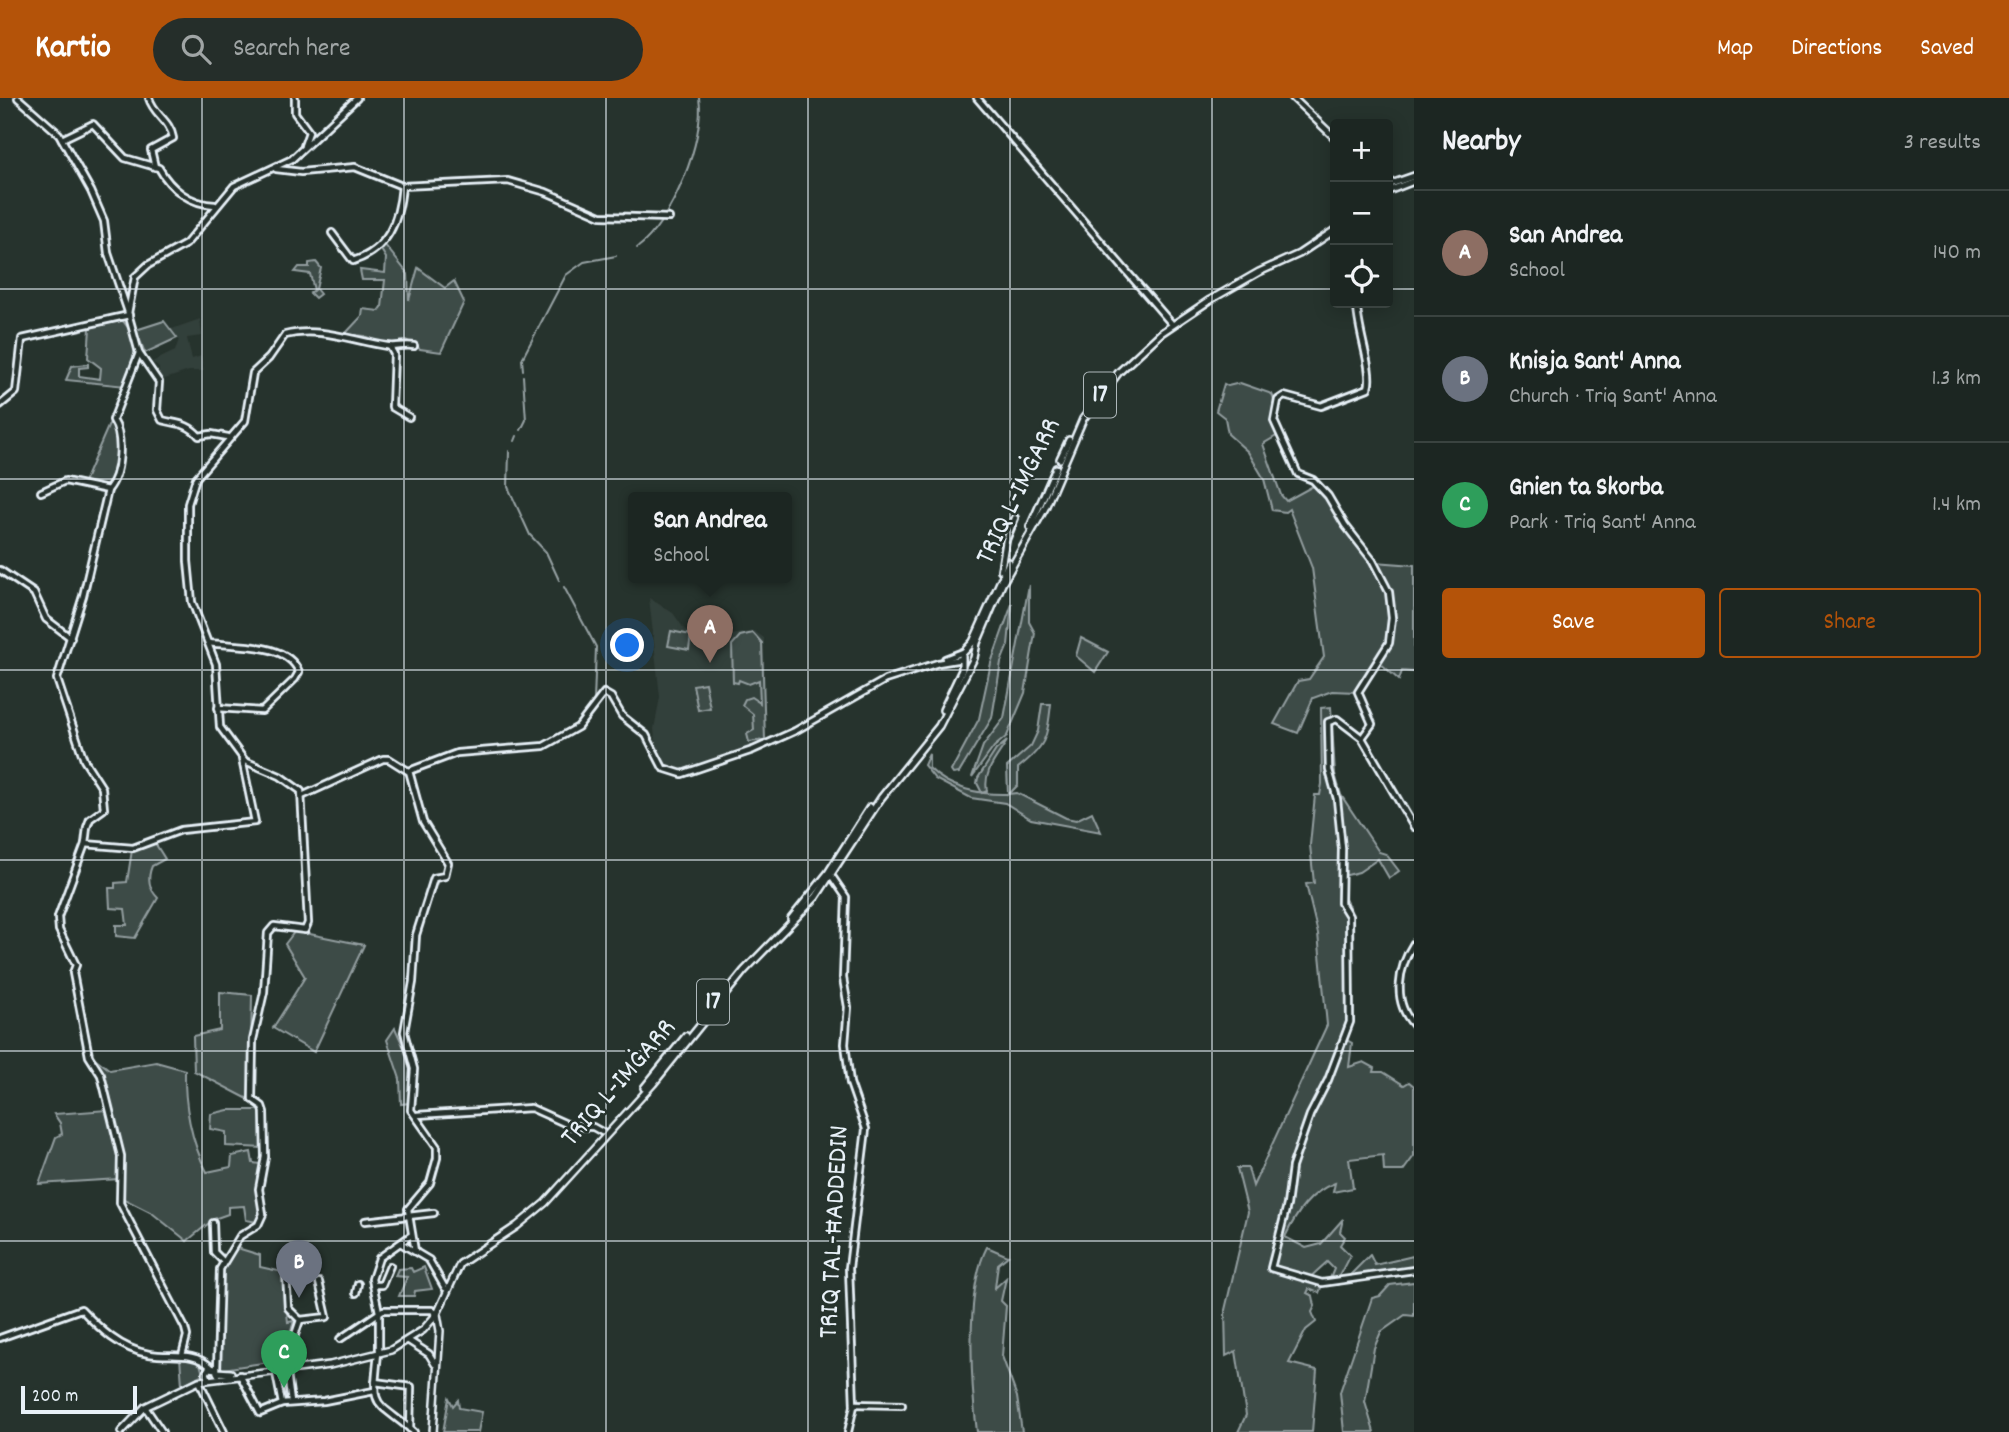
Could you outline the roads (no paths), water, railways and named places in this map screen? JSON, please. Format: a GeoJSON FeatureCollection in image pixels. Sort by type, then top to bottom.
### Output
{"type":"FeatureCollection","features":[{"type":"Feature","properties":{"kind":"main road"},"geometry":{"type":"LineString","coordinates":[[1393,187],[1414,178]]}},
{"type":"Feature","properties":{"kind":"main road"},"geometry":{"type":"LineString","coordinates":[[1393,186],[1414,178]]}},
{"type":"Feature","properties":{"kind":"main road","name":"TRIQ L-IMĠARR"},"geometry":{"type":"LineString","coordinates":[[436,1313],[458,1261],[515,1224],[542,1200],[639,1095],[710,1006],[820,884],[852,831],[936,724],[960,675],[965,651],[1032,523],[1063,452],[1087,407],[1130,356],[1171,323],[1230,284],[1298,252],[1330,231]]}},
{"type":"Feature","properties":{"kind":"main road","name":"TRIQ L-IMĠARR"},"geometry":{"type":"LineString","coordinates":[[436,1313],[460,1264],[517,1226],[561,1186],[660,1075],[744,971],[816,897],[881,797],[939,726],[971,662],[1002,584],[1045,508],[1083,419],[1119,372],[1161,333],[1210,300],[1259,272],[1300,254],[1330,232]]}},
{"type":"Feature","properties":{"kind":"main road"},"geometry":{"type":"LineString","coordinates":[[965,651],[974,655]]}},
{"type":"Feature","properties":{"kind":"main road"},"geometry":{"type":"LineString","coordinates":[[962,660],[971,662]]}},
{"type":"Feature","properties":{"kind":"main road"},"geometry":{"type":"LineString","coordinates":[[212,1372],[240,1376],[282,1372],[378,1352],[409,1341],[436,1313]]}},
{"type":"Feature","properties":{"kind":"main road"},"geometry":{"type":"LineString","coordinates":[[378,1352],[416,1334],[436,1313]]}},
{"type":"Feature","properties":{"kind":"main road","name":"17"},"geometry":{"type":"LineString","coordinates":[[433,1432],[440,1321],[436,1313]]}},
{"type":"Feature","properties":{"kind":"main road"},"geometry":{"type":"LineString","coordinates":[[409,1341],[429,1354],[438,1350]]}},
{"type":"Feature","properties":{"kind":"main road","name":"17"},"geometry":{"type":"LineString","coordinates":[[429,1354],[436,1369]]}},
{"type":"Feature","properties":{"kind":"main road"},"geometry":{"type":"LineString","coordinates":[[121,1432],[145,1407],[212,1372],[282,1372]]}},
{"type":"Feature","properties":{"kind":"street"},"geometry":{"type":"LineString","coordinates":[[18,98],[62,139],[104,221],[108,253],[139,353],[159,382],[157,410],[162,420],[176,421],[193,429],[199,436],[211,434],[229,438]]}},
{"type":"Feature","properties":{"kind":"street"},"geometry":{"type":"LineString","coordinates":[[149,98],[154,109],[168,122],[173,138],[151,150],[155,167]]}},
{"type":"Feature","properties":{"kind":"street"},"geometry":{"type":"LineString","coordinates":[[295,98],[295,113],[309,132],[302,150]]}},
{"type":"Feature","properties":{"kind":"street"},"geometry":{"type":"LineString","coordinates":[[129,314],[135,277],[139,272],[186,244],[234,186],[276,169],[302,150],[357,98]]}},
{"type":"Feature","properties":{"kind":"street"},"geometry":{"type":"LineString","coordinates":[[977,98],[1171,323]]}},
{"type":"Feature","properties":{"kind":"street"},"geometry":{"type":"LineString","coordinates":[[1293,98],[1330,133]]}},
{"type":"Feature","properties":{"kind":"street"},"geometry":{"type":"LineString","coordinates":[[62,139],[93,124],[125,158],[155,167],[191,201],[216,205]]}},
{"type":"Feature","properties":{"kind":"street"},"geometry":{"type":"LineString","coordinates":[[276,169],[301,172],[355,167],[402,186],[508,181],[546,192],[601,216],[669,218]]}},
{"type":"Feature","properties":{"kind":"street"},"geometry":{"type":"LineString","coordinates":[[332,233],[353,261],[364,258],[388,237],[394,228],[400,212],[402,186]]}},
{"type":"Feature","properties":{"kind":"street"},"geometry":{"type":"LineString","coordinates":[[1357,308],[1356,324],[1369,375],[1368,388],[1321,407],[1284,396],[1278,400],[1274,420],[1298,474],[1313,480],[1328,496],[1346,527],[1373,561],[1389,592],[1392,618],[1389,643],[1357,692],[1372,724],[1363,736]]}},
{"type":"Feature","properties":{"kind":"street"},"geometry":{"type":"LineString","coordinates":[[0,405],[16,392],[22,339],[129,314]]}},
{"type":"Feature","properties":{"kind":"street"},"geometry":{"type":"LineString","coordinates":[[85,844],[133,848],[181,830],[255,822],[242,758],[218,723],[219,681],[209,643],[192,602],[188,561],[188,505],[201,470],[245,421],[253,373],[287,334],[313,332],[329,336],[358,337],[390,347],[401,344],[414,346]]}},
{"type":"Feature","properties":{"kind":"street"},"geometry":{"type":"LineString","coordinates":[[390,347],[394,354],[392,407],[409,417]]}},
{"type":"Feature","properties":{"kind":"street"},"geometry":{"type":"LineString","coordinates":[[139,353],[134,374],[113,420],[121,434],[116,481],[108,490],[71,638],[57,678],[85,760],[104,796],[104,809],[90,819],[85,844],[58,923],[76,965],[73,973],[89,1056],[101,1075],[121,1156],[120,1203],[186,1328],[187,1336],[182,1355]]}},
{"type":"Feature","properties":{"kind":"street"},"geometry":{"type":"LineString","coordinates":[[41,492],[65,481],[108,490]]}},
{"type":"Feature","properties":{"kind":"street"},"geometry":{"type":"LineString","coordinates":[[1004,572],[1001,570],[1006,540],[1015,518]]}},
{"type":"Feature","properties":{"kind":"street"},"geometry":{"type":"LineString","coordinates":[[0,570],[34,593],[46,619],[71,638]]}},
{"type":"Feature","properties":{"kind":"street"},"geometry":{"type":"LineString","coordinates":[[209,643],[268,648],[298,670],[297,678],[262,711],[218,708]]}},
{"type":"Feature","properties":{"kind":"street"},"geometry":{"type":"LineString","coordinates":[[409,771],[473,750],[544,746],[578,727],[603,694],[611,696],[622,716],[646,735],[663,768],[678,775],[795,732],[885,681],[965,651]]}},
{"type":"Feature","properties":{"kind":"street"},"geometry":{"type":"LineString","coordinates":[[954,660],[959,665],[960,675]]}},
{"type":"Feature","properties":{"kind":"street"},"geometry":{"type":"LineString","coordinates":[[938,663],[962,660]]}},
{"type":"Feature","properties":{"kind":"street"},"geometry":{"type":"LineString","coordinates":[[1414,827],[1363,736],[1337,719],[1328,722],[1329,770],[1337,799],[1342,849],[1342,903],[1349,916],[1350,1022],[1328,1080],[1310,1115],[1292,1167],[1287,1205],[1271,1268],[1322,1283],[1414,1270]]}},
{"type":"Feature","properties":{"kind":"street"},"geometry":{"type":"LineString","coordinates":[[212,1372],[216,1355],[220,1273],[223,1261],[240,1236],[258,1225],[263,1214],[259,1189],[265,1157],[264,1112],[262,1106],[252,1097],[253,1040],[264,992],[269,930],[274,926],[303,930],[308,926],[300,790],[280,776],[242,758]]}},
{"type":"Feature","properties":{"kind":"street"},"geometry":{"type":"LineString","coordinates":[[302,796],[383,759],[391,760],[409,771],[423,822],[449,863],[445,876],[434,878],[417,931],[413,982],[404,1032],[414,1069],[411,1110],[437,1147],[438,1158],[429,1184],[408,1209],[415,1251]]}},
{"type":"Feature","properties":{"kind":"street","name":"TRIQ TAL-ĦADDEDIN"},"geometry":{"type":"LineString","coordinates":[[831,875],[841,887],[847,902],[843,978],[848,1007],[845,1044],[850,1083],[866,1129],[849,1268],[854,1404],[848,1432]]}},
{"type":"Feature","properties":{"kind":"street"},"geometry":{"type":"LineString","coordinates":[[1414,943],[1406,956],[1400,993],[1402,1009],[1414,1024]]}},
{"type":"Feature","properties":{"kind":"street"},"geometry":{"type":"LineString","coordinates":[[417,1115],[531,1108],[571,1126],[593,1127],[602,1132]]}},
{"type":"Feature","properties":{"kind":"street"},"geometry":{"type":"LineString","coordinates":[[365,1221],[434,1213]]}},
{"type":"Feature","properties":{"kind":"street"},"geometry":{"type":"LineString","coordinates":[[213,1223],[214,1252],[223,1261]]}},
{"type":"Feature","properties":{"kind":"street"},"geometry":{"type":"LineString","coordinates":[[411,1236],[379,1258],[372,1279],[379,1312],[374,1391],[378,1405],[412,1430]]}},
{"type":"Feature","properties":{"kind":"street"},"geometry":{"type":"LineString","coordinates":[[402,1244],[429,1260],[445,1288]]}},
{"type":"Feature","properties":{"kind":"street"},"geometry":{"type":"LineString","coordinates":[[373,1285],[382,1284],[390,1266]]}},
{"type":"Feature","properties":{"kind":"street"},"geometry":{"type":"LineString","coordinates":[[286,1272],[288,1308],[300,1320]]}},
{"type":"Feature","properties":{"kind":"street"},"geometry":{"type":"LineString","coordinates":[[300,1320],[327,1317],[319,1282]]}},
{"type":"Feature","properties":{"kind":"street"},"geometry":{"type":"LineString","coordinates":[[356,1293],[358,1284]]}},
{"type":"Feature","properties":{"kind":"street"},"geometry":{"type":"LineString","coordinates":[[0,1338],[80,1310],[104,1333],[127,1347],[146,1354],[196,1356],[203,1360],[212,1372]]}},
{"type":"Feature","properties":{"kind":"street"},"geometry":{"type":"LineString","coordinates":[[340,1339],[379,1312],[436,1313]]}},
{"type":"Feature","properties":{"kind":"street"},"geometry":{"type":"LineString","coordinates":[[282,1404],[282,1372],[300,1320]]}},
{"type":"Feature","properties":{"kind":"street"},"geometry":{"type":"LineString","coordinates":[[282,1372],[291,1402]]}},
{"type":"Feature","properties":{"kind":"street"},"geometry":{"type":"LineString","coordinates":[[240,1376],[260,1413],[291,1402],[324,1401],[374,1391]]}},
{"type":"Feature","properties":{"kind":"street"},"geometry":{"type":"LineString","coordinates":[[199,1381],[221,1431]]}},
{"type":"Feature","properties":{"kind":"street"},"geometry":{"type":"LineString","coordinates":[[375,1382],[411,1387],[412,1430]]}},
{"type":"Feature","properties":{"kind":"street"},"geometry":{"type":"LineString","coordinates":[[854,1404],[902,1405]]}},
{"type":"Feature","properties":{"kind":"street"},"geometry":{"type":"LineString","coordinates":[[145,1407],[162,1432]]}},
{"type":"Feature","properties":{"kind":"waterway"},"geometry":{"type":"LineString","coordinates":[[637,248],[662,220],[683,179],[697,135],[699,98]]}},
{"type":"Feature","properties":{"kind":"waterway"},"geometry":{"type":"LineString","coordinates":[[523,370],[522,359],[566,275],[584,262],[616,256]]}},
{"type":"Feature","properties":{"kind":"waterway"},"geometry":{"type":"LineString","coordinates":[[521,430],[526,420],[523,376]]}},
{"type":"Feature","properties":{"kind":"waterway"},"geometry":{"type":"LineString","coordinates":[[515,441],[517,436]]}},
{"type":"Feature","properties":{"kind":"waterway"},"geometry":{"type":"LineString","coordinates":[[509,451],[508,487],[530,535],[546,552],[559,580]]}},
{"type":"Feature","properties":{"kind":"waterway"},"geometry":{"type":"LineString","coordinates":[[564,587],[596,647],[594,701]]}},
{"type":"Feature","properties":{"kind":"place","name":"San Andrea"},"geometry":{"type":"Point","coordinates":[710,663]}},
{"type":"Feature","properties":{"kind":"place","name":"Knisja Sant' Anna"},"geometry":{"type":"Point","coordinates":[299,1298]}},
{"type":"Feature","properties":{"kind":"place","name":"Gnien ta Skorba"},"geometry":{"type":"Point","coordinates":[284,1388]}}]}
